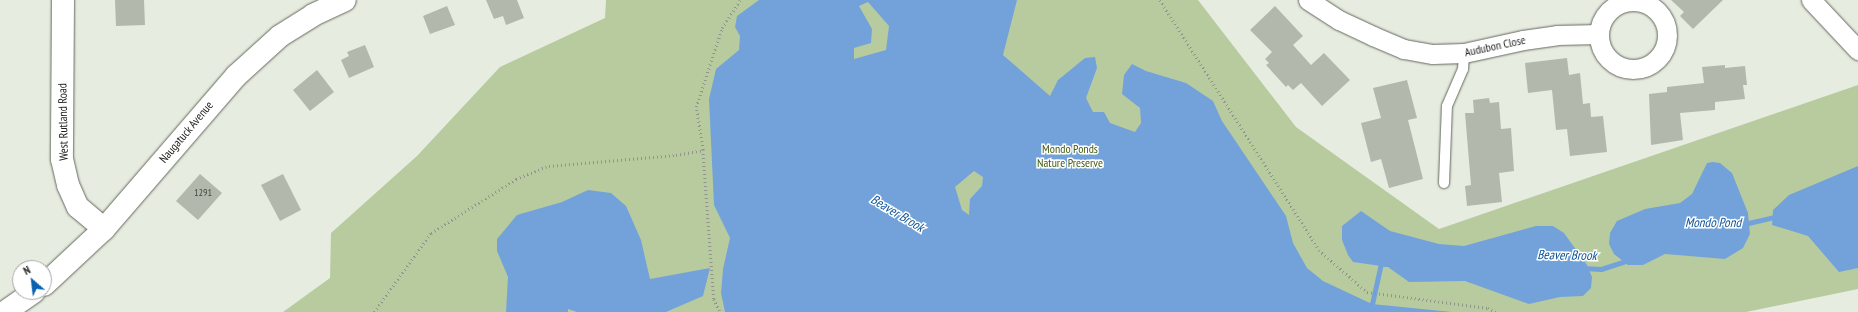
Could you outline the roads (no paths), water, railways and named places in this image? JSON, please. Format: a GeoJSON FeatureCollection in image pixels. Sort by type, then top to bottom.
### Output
{"type":"FeatureCollection","features":[{"type":"Feature","properties":{"kind":"main road","name":"West Rutland Road"},"geometry":{"type":"LineString","coordinates":[[63,0],[62,159],[68,185],[78,207],[104,229]]}},
{"type":"Feature","properties":{"kind":"main road","name":"Naugatuck Avenue"},"geometry":{"type":"LineString","coordinates":[[52,278],[104,229],[236,76],[280,36],[313,15],[345,0]]}},
{"type":"Feature","properties":{"kind":"main road"},"geometry":{"type":"LineString","coordinates":[[5,312],[22,300]]}},
{"type":"Feature","properties":{"kind":"street","name":"Audubon Close"},"geometry":{"type":"LineString","coordinates":[[1308,0],[1339,20],[1404,49],[1433,54],[1464,53],[1523,40],[1557,35],[1599,34]]}},
{"type":"Feature","properties":{"kind":"street"},"geometry":{"type":"LineString","coordinates":[[1811,0],[1858,50]]}},
{"type":"Feature","properties":{"kind":"lane"},"geometry":{"type":"LineString","coordinates":[[1444,183],[1447,106],[1463,69],[1464,53]]}},
{"type":"Feature","properties":{"kind":"water"},"geometry":{"type":"Polygon","coordinates":[[[759,0],[1017,0],[1003,55],[1050,96],[1058,80],[1085,58],[1095,57],[1097,68],[1086,98],[1093,112],[1104,112],[1110,123],[1135,132],[1141,123],[1140,108],[1122,94],[1124,75],[1132,64],[1146,71],[1186,83],[1213,101],[1222,121],[1286,216],[1293,243],[1307,268],[1323,281],[1372,304],[1452,312],[725,312],[721,293],[723,269],[730,238],[714,205],[709,99],[716,69],[739,50],[740,36],[735,27],[737,16],[759,0]],[[868,2],[859,6],[872,29],[871,43],[854,48],[854,59],[886,50],[889,26],[868,2]],[[974,171],[955,187],[962,210],[969,215],[970,199],[982,186],[983,177],[974,171]]]}},
{"type":"Feature","properties":{"kind":"water","name":"Mondo Pond"},"geometry":{"type":"Polygon","coordinates":[[[1707,163],[1720,163],[1732,173],[1748,213],[1750,234],[1743,248],[1725,259],[1665,254],[1643,265],[1628,265],[1614,254],[1609,244],[1610,233],[1617,221],[1645,209],[1680,203],[1692,194],[1707,163]]]}},
{"type":"Feature","properties":{"kind":"water"},"geometry":{"type":"Polygon","coordinates":[[[1858,166],[1858,268],[1839,272],[1808,236],[1772,225],[1773,210],[1789,195],[1858,166]]]}},
{"type":"Feature","properties":{"kind":"water"},"geometry":{"type":"Polygon","coordinates":[[[588,190],[611,193],[626,206],[641,240],[650,279],[710,268],[703,296],[666,312],[577,312],[568,309],[568,312],[506,312],[508,277],[497,251],[497,239],[517,215],[562,202],[588,190]]]}},
{"type":"Feature","properties":{"kind":"water"},"geometry":{"type":"Polygon","coordinates":[[[1361,211],[1390,231],[1439,244],[1464,246],[1536,226],[1553,226],[1564,233],[1587,265],[1592,277],[1591,288],[1583,296],[1560,297],[1529,304],[1465,281],[1409,282],[1388,267],[1353,262],[1348,255],[1342,240],[1342,226],[1361,211]]]}},
{"type":"Feature","properties":{"kind":"waterway","name":"Beaver Brook"},"geometry":{"type":"LineString","coordinates":[[1744,224],[1779,216]]}},
{"type":"Feature","properties":{"kind":"waterway","name":"Beaver Brook"},"geometry":{"type":"LineString","coordinates":[[1583,268],[1601,269],[1628,260]]}},
{"type":"Feature","properties":{"kind":"waterway","name":"Beaver Brook"},"geometry":{"type":"LineString","coordinates":[[1366,306],[1372,304],[1381,263],[1385,264]]}},
{"type":"Feature","properties":{"kind":"park label","name":"Mondo Ponds Nature Preserve"},"geometry":{"type":"Point","coordinates":[1070,156]}}]}
